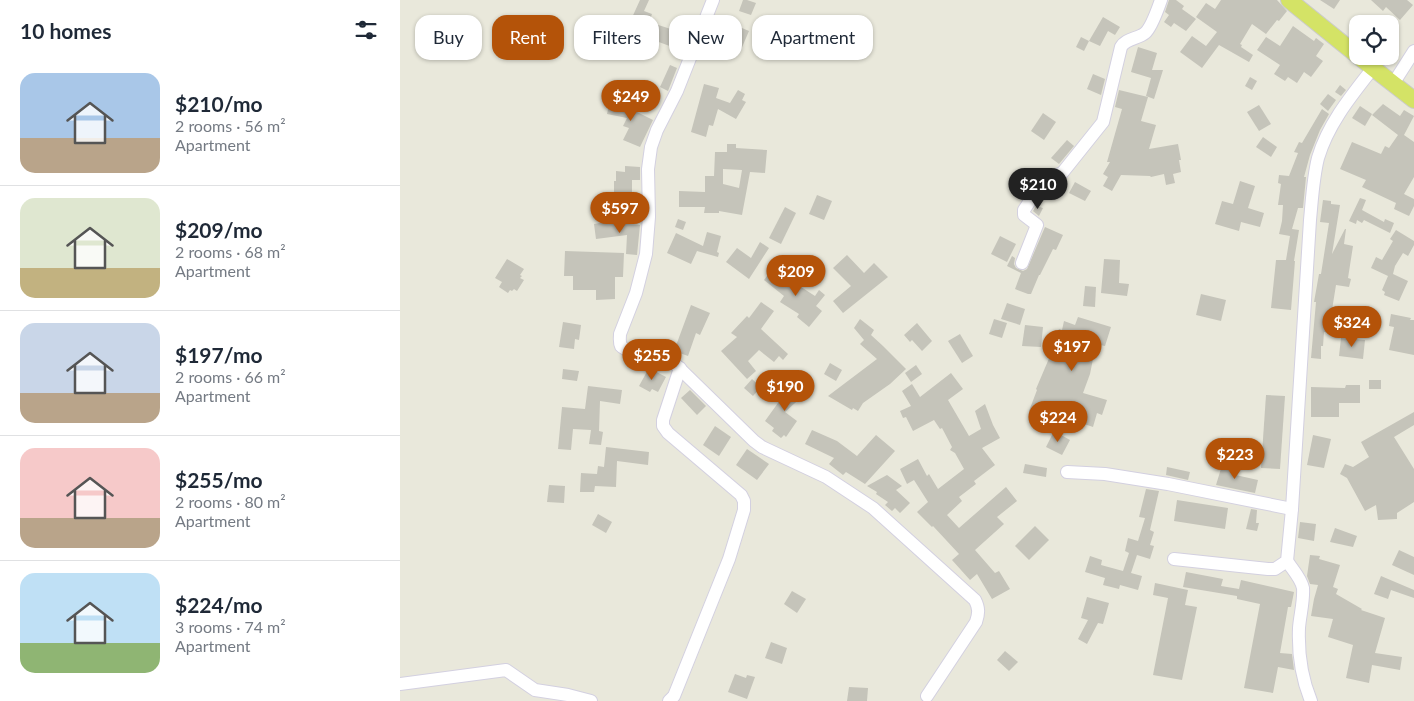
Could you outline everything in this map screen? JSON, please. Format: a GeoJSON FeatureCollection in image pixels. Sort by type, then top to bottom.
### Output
{"type":"FeatureCollection","features":[{"type":"Feature","properties":{"kind":"main road"},"geometry":{"type":"LineString","coordinates":[[1289,0],[1414,100]]}},
{"type":"Feature","properties":{"kind":"street"},"geometry":{"type":"LineString","coordinates":[[713,0],[677,92],[657,130],[651,147],[648,169],[650,217],[646,254],[636,293],[620,334],[620,342],[627,350],[674,363],[754,441],[762,447],[826,477],[872,508],[975,600],[979,613],[976,622],[926,696]]}},
{"type":"Feature","properties":{"kind":"street"},"geometry":{"type":"LineString","coordinates":[[1022,264],[1037,226],[1024,215],[1024,210],[1039,188],[1063,172],[1103,122],[1121,47],[1123,43],[1145,32],[1157,12],[1161,0]]}},
{"type":"Feature","properties":{"kind":"street"},"geometry":{"type":"LineString","coordinates":[[1393,84],[1414,51]]}},
{"type":"Feature","properties":{"kind":"street"},"geometry":{"type":"LineString","coordinates":[[1311,701],[1300,660],[1299,628],[1303,590],[1301,582],[1287,561],[1310,220],[1318,158],[1338,113],[1373,68]]}},
{"type":"Feature","properties":{"kind":"street"},"geometry":{"type":"LineString","coordinates":[[669,701],[674,696],[729,559],[744,510],[744,501],[741,495],[668,433],[663,426],[662,420],[680,368]]}},
{"type":"Feature","properties":{"kind":"street"},"geometry":{"type":"LineString","coordinates":[[1067,472],[1106,474],[1168,484],[1292,509]]}},
{"type":"Feature","properties":{"kind":"street"},"geometry":{"type":"LineString","coordinates":[[1174,559],[1268,569],[1275,569],[1287,561]]}},
{"type":"Feature","properties":{"kind":"street"},"geometry":{"type":"LineString","coordinates":[[400,684],[506,670],[535,690],[591,701]]}},
{"type":"Feature","properties":{"kind":"building"},"geometry":{"type":"Polygon","coordinates":[[[640,0],[649,0],[644,11],[652,15],[633,15],[640,0]]]}},
{"type":"Feature","properties":{"kind":"building"},"geometry":{"type":"Polygon","coordinates":[[[743,0],[756,3],[751,15],[739,11],[743,0]]]}},
{"type":"Feature","properties":{"kind":"building"},"geometry":{"type":"Polygon","coordinates":[[[1169,0],[1176,0],[1184,6],[1182,9],[1196,19],[1186,31],[1174,23],[1171,27],[1164,22],[1169,15],[1165,12],[1169,0]]]}},
{"type":"Feature","properties":{"kind":"building"},"geometry":{"type":"Polygon","coordinates":[[[1221,0],[1277,0],[1287,11],[1266,34],[1252,24],[1240,44],[1242,45],[1241,47],[1253,55],[1249,62],[1219,45],[1202,68],[1180,52],[1192,36],[1206,46],[1217,32],[1196,17],[1206,3],[1215,9],[1221,0]]]}},
{"type":"Feature","properties":{"kind":"building"},"geometry":{"type":"Polygon","coordinates":[[[1320,0],[1340,0],[1334,9],[1320,0]]]}},
{"type":"Feature","properties":{"kind":"building"},"geometry":{"type":"Polygon","coordinates":[[[1371,0],[1407,0],[1413,5],[1400,20],[1399,15],[1395,15],[1386,7],[1383,11],[1371,0]]]}},
{"type":"Feature","properties":{"kind":"building"},"geometry":{"type":"Polygon","coordinates":[[[1103,17],[1120,27],[1115,35],[1108,31],[1100,46],[1089,41],[1103,17]]]}},
{"type":"Feature","properties":{"kind":"building"},"geometry":{"type":"Polygon","coordinates":[[[659,25],[669,28],[669,46],[659,42],[659,25]]]}},
{"type":"Feature","properties":{"kind":"building"},"geometry":{"type":"Polygon","coordinates":[[[1293,26],[1314,41],[1316,38],[1324,44],[1316,56],[1323,61],[1311,77],[1304,72],[1297,83],[1288,77],[1285,81],[1274,74],[1280,65],[1257,50],[1266,37],[1280,46],[1293,26]]]}},
{"type":"Feature","properties":{"kind":"building"},"geometry":{"type":"Polygon","coordinates":[[[742,28],[749,31],[742,47],[742,28]]]}},
{"type":"Feature","properties":{"kind":"building"},"geometry":{"type":"Polygon","coordinates":[[[1081,37],[1089,41],[1084,51],[1076,47],[1081,37]]]}},
{"type":"Feature","properties":{"kind":"building"},"geometry":{"type":"Polygon","coordinates":[[[1138,47],[1157,53],[1152,70],[1163,70],[1154,99],[1146,96],[1151,78],[1131,72],[1138,47]]]}},
{"type":"Feature","properties":{"kind":"building"},"geometry":{"type":"Polygon","coordinates":[[[670,65],[677,68],[668,91],[660,87],[670,65]]]}},
{"type":"Feature","properties":{"kind":"building"},"geometry":{"type":"Polygon","coordinates":[[[1093,74],[1105,79],[1101,95],[1087,89],[1093,74]]]}},
{"type":"Feature","properties":{"kind":"building"},"geometry":{"type":"Polygon","coordinates":[[[1250,77],[1257,81],[1252,90],[1245,86],[1250,77]]]}},
{"type":"Feature","properties":{"kind":"building"},"geometry":{"type":"Polygon","coordinates":[[[704,84],[719,88],[716,98],[730,103],[738,90],[745,94],[742,100],[746,102],[736,119],[718,109],[713,126],[709,125],[706,137],[691,132],[704,84]]]}},
{"type":"Feature","properties":{"kind":"building"},"geometry":{"type":"Polygon","coordinates":[[[1340,85],[1346,90],[1341,96],[1335,92],[1340,85]]]}},
{"type":"Feature","properties":{"kind":"building"},"geometry":{"type":"Polygon","coordinates":[[[1119,90],[1148,97],[1141,121],[1156,125],[1149,149],[1178,144],[1181,172],[1173,174],[1175,183],[1166,185],[1164,174],[1151,177],[1121,175],[1112,191],[1103,186],[1108,177],[1103,174],[1110,162],[1107,162],[1122,109],[1115,107],[1119,90]]]}},
{"type":"Feature","properties":{"kind":"building"},"geometry":{"type":"Polygon","coordinates":[[[1328,94],[1336,100],[1328,111],[1320,104],[1328,94]]]}},
{"type":"Feature","properties":{"kind":"building"},"geometry":{"type":"Polygon","coordinates":[[[610,100],[630,105],[629,108],[653,120],[640,147],[623,140],[629,128],[623,126],[627,118],[607,114],[610,100]]]}},
{"type":"Feature","properties":{"kind":"building"},"geometry":{"type":"Polygon","coordinates":[[[1383,104],[1400,116],[1404,110],[1414,116],[1404,135],[1414,142],[1414,177],[1404,194],[1414,199],[1414,206],[1409,216],[1394,209],[1396,203],[1362,187],[1366,180],[1340,169],[1352,142],[1381,154],[1385,146],[1389,148],[1398,135],[1372,115],[1383,104]]]}},
{"type":"Feature","properties":{"kind":"building"},"geometry":{"type":"Polygon","coordinates":[[[1259,105],[1271,124],[1259,131],[1247,112],[1259,105]]]}},
{"type":"Feature","properties":{"kind":"building"},"geometry":{"type":"Polygon","coordinates":[[[1360,106],[1372,114],[1365,126],[1352,118],[1360,106]]]}},
{"type":"Feature","properties":{"kind":"building"},"geometry":{"type":"Polygon","coordinates":[[[1322,109],[1329,114],[1310,155],[1304,177],[1306,177],[1303,208],[1298,208],[1292,229],[1299,230],[1294,261],[1291,310],[1271,308],[1276,260],[1286,260],[1290,236],[1279,234],[1283,205],[1278,205],[1281,184],[1278,183],[1279,175],[1289,176],[1298,153],[1294,152],[1299,142],[1302,143],[1322,109]]]}},
{"type":"Feature","properties":{"kind":"building"},"geometry":{"type":"Polygon","coordinates":[[[1043,113],[1056,122],[1044,140],[1031,131],[1043,113]]]}},
{"type":"Feature","properties":{"kind":"building"},"geometry":{"type":"Polygon","coordinates":[[[1263,137],[1277,147],[1271,157],[1256,147],[1263,137]]]}},
{"type":"Feature","properties":{"kind":"building"},"geometry":{"type":"Polygon","coordinates":[[[1067,140],[1074,146],[1059,164],[1051,158],[1067,140]]]}},
{"type":"Feature","properties":{"kind":"building"},"geometry":{"type":"Polygon","coordinates":[[[727,144],[736,144],[736,148],[767,150],[765,173],[750,172],[742,215],[719,211],[719,213],[704,213],[705,207],[679,207],[679,191],[705,192],[705,176],[714,176],[715,152],[727,152],[727,144]],[[723,169],[723,184],[739,188],[742,170],[723,169]]]}},
{"type":"Feature","properties":{"kind":"building"},"geometry":{"type":"Polygon","coordinates":[[[625,166],[640,167],[640,180],[632,180],[632,195],[640,195],[641,207],[635,207],[634,210],[614,210],[616,171],[625,172],[625,166]]]}},
{"type":"Feature","properties":{"kind":"building"},"geometry":{"type":"Polygon","coordinates":[[[1240,181],[1255,186],[1248,208],[1264,213],[1260,227],[1241,222],[1239,231],[1215,224],[1222,201],[1233,204],[1240,181]]]}},
{"type":"Feature","properties":{"kind":"building"},"geometry":{"type":"Polygon","coordinates":[[[1075,182],[1091,191],[1085,201],[1069,193],[1075,182]]]}},
{"type":"Feature","properties":{"kind":"building"},"geometry":{"type":"Polygon","coordinates":[[[817,195],[832,201],[824,220],[809,214],[817,195]]]}},
{"type":"Feature","properties":{"kind":"building"},"geometry":{"type":"Polygon","coordinates":[[[1360,198],[1366,200],[1362,210],[1384,222],[1385,219],[1394,223],[1390,233],[1364,220],[1362,223],[1357,220],[1356,224],[1349,221],[1360,198]]]}},
{"type":"Feature","properties":{"kind":"building"},"geometry":{"type":"Polygon","coordinates":[[[1323,200],[1331,201],[1331,204],[1340,205],[1332,254],[1345,229],[1344,244],[1353,246],[1348,278],[1351,279],[1349,287],[1336,285],[1330,333],[1324,332],[1321,359],[1311,358],[1316,302],[1314,302],[1319,274],[1321,274],[1329,223],[1320,222],[1323,200]]]}},
{"type":"Feature","properties":{"kind":"building"},"geometry":{"type":"Polygon","coordinates":[[[1036,206],[1043,208],[1039,216],[1033,211],[1036,206]]]}},
{"type":"Feature","properties":{"kind":"building"},"geometry":{"type":"Polygon","coordinates":[[[785,207],[796,213],[781,244],[769,238],[785,207]]]}},
{"type":"Feature","properties":{"kind":"building"},"geometry":{"type":"Polygon","coordinates":[[[678,219],[686,222],[683,230],[675,227],[678,219]]]}},
{"type":"Feature","properties":{"kind":"building"},"geometry":{"type":"Polygon","coordinates":[[[606,222],[640,225],[637,255],[626,254],[627,235],[596,239],[594,224],[606,222]]]}},
{"type":"Feature","properties":{"kind":"building"},"geometry":{"type":"Polygon","coordinates":[[[1045,227],[1063,235],[1056,250],[1053,249],[1031,294],[1028,294],[1015,289],[1021,273],[1007,266],[1012,256],[1015,258],[1014,264],[1016,268],[1023,271],[1027,269],[1045,227]]]}},
{"type":"Feature","properties":{"kind":"building"},"geometry":{"type":"Polygon","coordinates":[[[1396,230],[1414,241],[1408,256],[1403,253],[1395,266],[1393,274],[1408,281],[1399,301],[1384,295],[1385,292],[1382,290],[1388,276],[1371,268],[1376,257],[1382,260],[1393,241],[1390,239],[1396,230]]]}},
{"type":"Feature","properties":{"kind":"building"},"geometry":{"type":"Polygon","coordinates":[[[707,232],[721,236],[717,252],[719,253],[718,257],[697,251],[691,264],[667,253],[676,233],[703,246],[707,232]]]}},
{"type":"Feature","properties":{"kind":"building"},"geometry":{"type":"Polygon","coordinates":[[[1000,236],[1016,244],[1007,262],[991,254],[1000,236]]]}},
{"type":"Feature","properties":{"kind":"building"},"geometry":{"type":"Polygon","coordinates":[[[760,242],[769,248],[749,279],[726,262],[737,248],[751,258],[760,242]]]}},
{"type":"Feature","properties":{"kind":"building"},"geometry":{"type":"Polygon","coordinates":[[[565,251],[624,253],[623,277],[615,277],[615,299],[596,300],[596,290],[573,290],[573,276],[564,276],[565,251]]]}},
{"type":"Feature","properties":{"kind":"building"},"geometry":{"type":"Polygon","coordinates":[[[847,255],[864,273],[874,263],[888,277],[843,313],[833,301],[851,286],[833,268],[847,255]]]}},
{"type":"Feature","properties":{"kind":"building"},"geometry":{"type":"Polygon","coordinates":[[[507,259],[524,269],[520,278],[524,280],[517,291],[514,289],[508,293],[499,287],[502,282],[495,278],[507,259]]]}},
{"type":"Feature","properties":{"kind":"building"},"geometry":{"type":"Polygon","coordinates":[[[1104,259],[1120,260],[1119,283],[1129,284],[1127,296],[1101,293],[1104,259]]]}},
{"type":"Feature","properties":{"kind":"building"},"geometry":{"type":"Polygon","coordinates":[[[774,267],[784,276],[815,296],[819,290],[825,295],[816,306],[822,311],[809,327],[797,317],[799,314],[780,302],[784,296],[764,280],[774,267]]]}},
{"type":"Feature","properties":{"kind":"building"},"geometry":{"type":"Polygon","coordinates":[[[1085,286],[1096,287],[1095,307],[1083,306],[1085,286]]]}},
{"type":"Feature","properties":{"kind":"building"},"geometry":{"type":"Polygon","coordinates":[[[1201,294],[1226,300],[1221,321],[1196,315],[1201,294]]]}},
{"type":"Feature","properties":{"kind":"building"},"geometry":{"type":"Polygon","coordinates":[[[761,302],[774,311],[761,329],[788,354],[783,360],[779,356],[774,362],[759,350],[748,361],[756,371],[747,379],[721,351],[737,337],[731,333],[747,316],[749,318],[761,302]]]}},
{"type":"Feature","properties":{"kind":"building"},"geometry":{"type":"Polygon","coordinates":[[[1007,303],[1025,309],[1020,325],[1001,319],[1007,303]]]}},
{"type":"Feature","properties":{"kind":"building"},"geometry":{"type":"Polygon","coordinates":[[[691,305],[710,313],[700,335],[696,333],[688,356],[674,351],[691,305]]]}},
{"type":"Feature","properties":{"kind":"building"},"geometry":{"type":"Polygon","coordinates":[[[1391,314],[1414,320],[1414,355],[1389,350],[1394,327],[1389,326],[1391,314]]]}},
{"type":"Feature","properties":{"kind":"building"},"geometry":{"type":"Polygon","coordinates":[[[1078,317],[1111,327],[1105,346],[1096,344],[1090,374],[1083,393],[1107,400],[1102,415],[1097,413],[1093,427],[1058,415],[1060,409],[1042,402],[1038,414],[1029,411],[1059,329],[1062,330],[1064,321],[1075,325],[1078,317]]]}},
{"type":"Feature","properties":{"kind":"building"},"geometry":{"type":"Polygon","coordinates":[[[860,319],[874,330],[871,335],[906,369],[890,384],[863,403],[858,411],[853,408],[852,410],[828,396],[877,359],[860,344],[864,340],[854,328],[860,319]]]}},
{"type":"Feature","properties":{"kind":"building"},"geometry":{"type":"Polygon","coordinates":[[[994,319],[1007,323],[1002,338],[989,334],[994,319]]]}},
{"type":"Feature","properties":{"kind":"building"},"geometry":{"type":"Polygon","coordinates":[[[563,322],[581,325],[579,340],[575,339],[574,349],[559,347],[563,322]]]}},
{"type":"Feature","properties":{"kind":"building"},"geometry":{"type":"Polygon","coordinates":[[[1366,322],[1373,323],[1372,332],[1364,331],[1366,322]]]}},
{"type":"Feature","properties":{"kind":"building"},"geometry":{"type":"Polygon","coordinates":[[[917,323],[932,341],[922,351],[912,340],[910,342],[904,335],[917,323]]]}},
{"type":"Feature","properties":{"kind":"building"},"geometry":{"type":"Polygon","coordinates":[[[1025,325],[1043,327],[1041,347],[1022,346],[1025,325]]]}},
{"type":"Feature","properties":{"kind":"building"},"geometry":{"type":"Polygon","coordinates":[[[960,334],[973,356],[962,363],[948,341],[960,334]]]}},
{"type":"Feature","properties":{"kind":"building"},"geometry":{"type":"Polygon","coordinates":[[[1341,338],[1365,340],[1363,359],[1339,356],[1341,338]]]}},
{"type":"Feature","properties":{"kind":"building"},"geometry":{"type":"Polygon","coordinates":[[[830,363],[842,370],[836,381],[824,374],[830,363]]]}},
{"type":"Feature","properties":{"kind":"building"},"geometry":{"type":"Polygon","coordinates":[[[916,365],[922,374],[911,382],[905,373],[916,365]]]}},
{"type":"Feature","properties":{"kind":"building"},"geometry":{"type":"Polygon","coordinates":[[[649,368],[666,377],[658,392],[652,389],[650,392],[639,386],[649,368]]]}},
{"type":"Feature","properties":{"kind":"building"},"geometry":{"type":"Polygon","coordinates":[[[563,369],[579,371],[577,381],[562,379],[563,369]]]}},
{"type":"Feature","properties":{"kind":"building"},"geometry":{"type":"Polygon","coordinates":[[[951,373],[963,389],[948,400],[969,436],[981,429],[975,411],[985,404],[1000,438],[982,448],[995,465],[974,481],[976,484],[959,497],[962,501],[947,515],[959,528],[1006,487],[1017,501],[997,517],[1004,524],[975,550],[995,573],[999,571],[1010,589],[992,599],[977,574],[970,580],[952,560],[959,554],[917,512],[928,502],[914,480],[907,484],[900,469],[918,459],[927,476],[929,474],[938,489],[964,469],[955,453],[950,450],[952,447],[942,428],[940,429],[934,420],[913,431],[906,417],[903,418],[900,411],[911,406],[902,391],[912,384],[920,397],[951,373]]]}},
{"type":"Feature","properties":{"kind":"building"},"geometry":{"type":"Polygon","coordinates":[[[752,379],[761,387],[753,396],[744,388],[752,379]]]}},
{"type":"Feature","properties":{"kind":"building"},"geometry":{"type":"Polygon","coordinates":[[[1369,380],[1381,380],[1381,389],[1369,389],[1369,380]]]}},
{"type":"Feature","properties":{"kind":"building"},"geometry":{"type":"Polygon","coordinates":[[[795,383],[805,394],[785,412],[797,421],[786,437],[784,435],[781,438],[772,431],[774,428],[765,421],[782,395],[795,383]]]}},
{"type":"Feature","properties":{"kind":"building"},"geometry":{"type":"Polygon","coordinates":[[[1346,385],[1360,385],[1360,403],[1339,403],[1339,417],[1311,417],[1311,387],[1345,388],[1346,385]]]}},
{"type":"Feature","properties":{"kind":"building"},"geometry":{"type":"Polygon","coordinates":[[[588,386],[622,390],[620,404],[600,401],[599,431],[603,432],[601,445],[589,444],[591,430],[573,429],[571,450],[558,449],[562,407],[585,409],[588,386]]]}},
{"type":"Feature","properties":{"kind":"building"},"geometry":{"type":"Polygon","coordinates":[[[690,390],[706,406],[697,415],[681,398],[690,390]]]}},
{"type":"Feature","properties":{"kind":"building"},"geometry":{"type":"Polygon","coordinates":[[[1266,395],[1285,396],[1280,469],[1261,468],[1266,395]]]}},
{"type":"Feature","properties":{"kind":"building"},"geometry":{"type":"Polygon","coordinates":[[[1414,412],[1414,425],[1394,437],[1414,469],[1414,502],[1397,513],[1397,519],[1378,520],[1376,505],[1365,511],[1347,478],[1340,474],[1345,464],[1353,467],[1369,457],[1361,442],[1414,412]]]}},
{"type":"Feature","properties":{"kind":"building"},"geometry":{"type":"Polygon","coordinates":[[[715,426],[731,437],[719,456],[703,445],[715,426]]]}},
{"type":"Feature","properties":{"kind":"building"},"geometry":{"type":"Polygon","coordinates":[[[812,430],[837,441],[857,456],[876,435],[895,451],[865,484],[846,472],[843,475],[829,464],[834,458],[805,444],[812,430]]]}},
{"type":"Feature","properties":{"kind":"building"},"geometry":{"type":"Polygon","coordinates":[[[1054,431],[1070,440],[1062,455],[1046,447],[1054,431]]]}},
{"type":"Feature","properties":{"kind":"building"},"geometry":{"type":"Polygon","coordinates":[[[1313,435],[1331,439],[1324,468],[1307,465],[1313,435]]]}},
{"type":"Feature","properties":{"kind":"building"},"geometry":{"type":"Polygon","coordinates":[[[606,447],[649,452],[648,465],[617,461],[616,487],[595,486],[594,492],[580,492],[581,473],[597,474],[598,466],[604,467],[606,447]]]}},
{"type":"Feature","properties":{"kind":"building"},"geometry":{"type":"Polygon","coordinates":[[[747,449],[769,464],[757,480],[736,465],[747,449]]]}},
{"type":"Feature","properties":{"kind":"building"},"geometry":{"type":"Polygon","coordinates":[[[1223,462],[1233,466],[1231,474],[1258,480],[1255,493],[1216,485],[1223,462]]]}},
{"type":"Feature","properties":{"kind":"building"},"geometry":{"type":"Polygon","coordinates":[[[1025,464],[1047,468],[1046,477],[1023,473],[1025,464]]]}},
{"type":"Feature","properties":{"kind":"building"},"geometry":{"type":"Polygon","coordinates":[[[1167,467],[1190,472],[1188,480],[1166,475],[1167,467]]]}},
{"type":"Feature","properties":{"kind":"building"},"geometry":{"type":"Polygon","coordinates":[[[887,475],[902,486],[896,490],[910,503],[900,513],[895,508],[892,511],[885,505],[888,502],[867,486],[887,475]]]}},
{"type":"Feature","properties":{"kind":"building"},"geometry":{"type":"Polygon","coordinates":[[[549,485],[565,486],[564,503],[547,502],[549,485]]]}},
{"type":"Feature","properties":{"kind":"building"},"geometry":{"type":"Polygon","coordinates":[[[1146,489],[1159,491],[1150,530],[1154,532],[1150,545],[1154,546],[1150,559],[1137,555],[1131,573],[1142,576],[1138,590],[1120,585],[1119,589],[1103,585],[1105,578],[1085,572],[1090,556],[1102,560],[1101,565],[1123,571],[1129,553],[1125,551],[1128,538],[1138,541],[1145,518],[1139,517],[1146,489]]]}},
{"type":"Feature","properties":{"kind":"building"},"geometry":{"type":"Polygon","coordinates":[[[1177,500],[1228,508],[1225,529],[1174,521],[1177,500]]]}},
{"type":"Feature","properties":{"kind":"building"},"geometry":{"type":"Polygon","coordinates":[[[1251,509],[1257,510],[1256,523],[1259,523],[1257,531],[1246,529],[1251,509]]]}},
{"type":"Feature","properties":{"kind":"building"},"geometry":{"type":"Polygon","coordinates":[[[598,514],[612,522],[606,533],[592,525],[598,514]]]}},
{"type":"Feature","properties":{"kind":"building"},"geometry":{"type":"Polygon","coordinates":[[[1300,522],[1316,524],[1314,541],[1298,538],[1300,522]]]}},
{"type":"Feature","properties":{"kind":"building"},"geometry":{"type":"Polygon","coordinates":[[[1035,526],[1049,540],[1029,560],[1015,546],[1035,526]]]}},
{"type":"Feature","properties":{"kind":"building"},"geometry":{"type":"Polygon","coordinates":[[[1335,528],[1357,536],[1353,547],[1330,542],[1335,528]]]}},
{"type":"Feature","properties":{"kind":"building"},"geometry":{"type":"Polygon","coordinates":[[[1399,550],[1414,557],[1414,575],[1392,565],[1399,550]]]}},
{"type":"Feature","properties":{"kind":"building"},"geometry":{"type":"Polygon","coordinates":[[[1310,555],[1320,556],[1319,559],[1340,565],[1333,587],[1338,589],[1336,594],[1361,610],[1385,618],[1375,653],[1402,657],[1400,670],[1372,665],[1369,683],[1346,678],[1353,645],[1328,637],[1333,619],[1311,616],[1318,585],[1310,584],[1307,576],[1310,555]]]}},
{"type":"Feature","properties":{"kind":"building"},"geometry":{"type":"Polygon","coordinates":[[[1186,572],[1223,579],[1221,586],[1239,589],[1241,580],[1294,592],[1291,607],[1288,607],[1280,653],[1292,654],[1294,670],[1278,667],[1273,693],[1244,688],[1260,604],[1237,599],[1237,596],[1183,587],[1186,572]]]}},
{"type":"Feature","properties":{"kind":"building"},"geometry":{"type":"Polygon","coordinates":[[[1381,576],[1414,590],[1414,598],[1391,590],[1388,599],[1374,594],[1381,576]]]}},
{"type":"Feature","properties":{"kind":"building"},"geometry":{"type":"Polygon","coordinates":[[[1155,583],[1188,590],[1185,605],[1197,607],[1182,680],[1153,675],[1168,598],[1153,595],[1155,583]]]}},
{"type":"Feature","properties":{"kind":"building"},"geometry":{"type":"Polygon","coordinates":[[[792,591],[806,599],[797,613],[784,604],[792,591]]]}},
{"type":"Feature","properties":{"kind":"building"},"geometry":{"type":"Polygon","coordinates":[[[1087,597],[1109,603],[1103,624],[1098,623],[1087,644],[1078,639],[1088,620],[1081,618],[1087,597]]]}},
{"type":"Feature","properties":{"kind":"building"},"geometry":{"type":"Polygon","coordinates":[[[771,642],[787,648],[782,664],[765,658],[771,642]]]}},
{"type":"Feature","properties":{"kind":"building"},"geometry":{"type":"Polygon","coordinates":[[[1005,651],[1018,662],[1009,671],[997,660],[1005,651]]]}},
{"type":"Feature","properties":{"kind":"building"},"geometry":{"type":"Polygon","coordinates":[[[735,674],[746,678],[747,675],[755,677],[747,699],[728,692],[735,674]]]}},
{"type":"Feature","properties":{"kind":"building"},"geometry":{"type":"Polygon","coordinates":[[[849,687],[868,688],[867,701],[847,701],[849,687]]]}}]}
